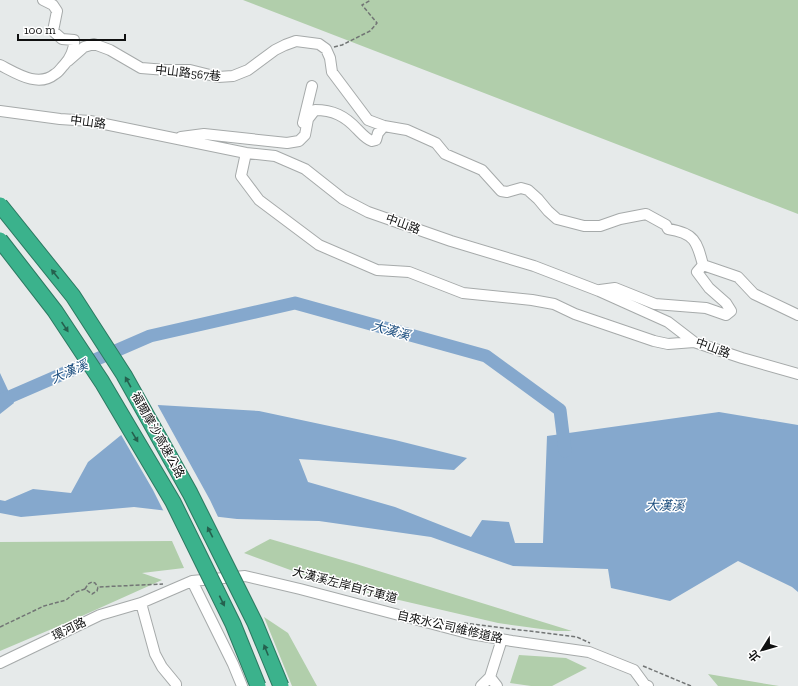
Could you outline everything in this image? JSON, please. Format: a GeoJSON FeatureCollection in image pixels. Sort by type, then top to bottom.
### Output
{"type":"FeatureCollection","features":[{"type":"Feature","properties":{"kind":"highway","name":"福爾摩沙高速公路"},"geometry":{"type":"LineString","coordinates":[[0,205],[73,296],[124,375],[194,500],[256,623],[280,686]]}},
{"type":"Feature","properties":{"kind":"highway","name":"福爾摩沙高速公路"},"geometry":{"type":"LineString","coordinates":[[0,240],[55,311],[102,382],[173,502],[233,624],[258,686]]}},
{"type":"Feature","properties":{"kind":"street"},"geometry":{"type":"LineString","coordinates":[[0,65],[27,79],[43,79],[55,75],[68,61],[74,45],[74,40],[62,39],[53,31],[57,11],[53,5],[42,0]]}},
{"type":"Feature","properties":{"kind":"street","name":"中山路567巷"},"geometry":{"type":"LineString","coordinates":[[68,61],[84,47],[94,44],[110,50],[141,68],[190,70],[218,77],[233,76],[248,70],[275,50],[296,41],[319,44],[326,49]]}},
{"type":"Feature","properties":{"kind":"street"},"geometry":{"type":"LineString","coordinates":[[326,49],[330,58],[332,72],[368,120],[384,126],[407,130],[436,143],[445,154],[482,170],[501,191],[507,192],[521,188],[528,190],[557,219],[584,226],[600,226],[620,219],[646,214],[666,225],[668,229],[678,230],[688,235],[695,241],[703,265]]}},
{"type":"Feature","properties":{"kind":"street"},"geometry":{"type":"LineString","coordinates":[[299,141],[312,86]]}},
{"type":"Feature","properties":{"kind":"street"},"geometry":{"type":"LineString","coordinates":[[169,138],[204,134],[287,143],[299,141],[305,134],[308,119],[315,110],[327,110],[348,119],[368,139],[372,141],[376,140],[378,133],[384,126]]}},
{"type":"Feature","properties":{"kind":"street","name":"中山路"},"geometry":{"type":"LineString","coordinates":[[0,111],[60,119],[90,120],[169,138],[246,153],[275,156],[305,169],[343,199],[368,212],[451,241],[534,266],[599,290],[668,322],[694,342],[798,374]]}},
{"type":"Feature","properties":{"kind":"street"},"geometry":{"type":"LineString","coordinates":[[246,153],[241,176],[259,200],[319,245],[377,270],[409,272],[463,293],[532,300],[554,304],[575,314],[654,341],[668,344],[694,342]]}},
{"type":"Feature","properties":{"kind":"street"},"geometry":{"type":"LineString","coordinates":[[599,290],[615,288],[655,304],[706,308],[726,315],[731,311],[726,303],[709,288],[697,272],[703,265]]}},
{"type":"Feature","properties":{"kind":"street"},"geometry":{"type":"LineString","coordinates":[[703,265],[738,277],[754,294],[798,315]]}},
{"type":"Feature","properties":{"kind":"street","name":"環河路"},"geometry":{"type":"LineString","coordinates":[[0,663],[100,615],[141,603],[192,582],[245,576]]}},
{"type":"Feature","properties":{"kind":"street","name":"自來水公司維修道路"},"geometry":{"type":"LineString","coordinates":[[245,576],[471,634],[502,640],[589,652],[634,670],[645,685],[648,686]]}},
{"type":"Feature","properties":{"kind":"street"},"geometry":{"type":"LineString","coordinates":[[192,582],[234,664],[242,686]]}},
{"type":"Feature","properties":{"kind":"street"},"geometry":{"type":"LineString","coordinates":[[141,603],[155,654],[162,667],[176,686]]}},
{"type":"Feature","properties":{"kind":"street"},"geometry":{"type":"LineString","coordinates":[[481,686],[490,677],[502,640]]}},
{"type":"Feature","properties":{"kind":"street"},"geometry":{"type":"LineString","coordinates":[[490,677],[497,686]]}},
{"type":"Feature","properties":{"kind":"path"},"geometry":{"type":"LineString","coordinates":[[326,49],[342,45],[370,31],[377,23],[362,5],[371,0]]}},
{"type":"Feature","properties":{"kind":"path"},"geometry":{"type":"LineString","coordinates":[[0,627],[44,606],[66,600],[76,592],[86,589],[88,584],[92,582],[98,587],[159,585],[167,582]]}},
{"type":"Feature","properties":{"kind":"path"},"geometry":{"type":"LineString","coordinates":[[86,589],[90,593],[94,593],[97,591],[98,587]]}},
{"type":"Feature","properties":{"kind":"path"},"geometry":{"type":"LineString","coordinates":[[459,622],[577,638],[591,644]]}},
{"type":"Feature","properties":{"kind":"path"},"geometry":{"type":"LineString","coordinates":[[639,665],[691,686]]}},
{"type":"Feature","properties":{"kind":"green space"},"geometry":{"type":"Polygon","coordinates":[[[243,0],[798,0],[798,214],[243,0]]]}},
{"type":"Feature","properties":{"kind":"green space"},"geometry":{"type":"Polygon","coordinates":[[[270,539],[572,631],[556,631],[498,623],[326,583],[244,553],[270,539]]]}},
{"type":"Feature","properties":{"kind":"green space"},"geometry":{"type":"Polygon","coordinates":[[[172,541],[184,568],[142,573],[162,580],[0,651],[0,542],[172,541]]]}},
{"type":"Feature","properties":{"kind":"green space"},"geometry":{"type":"Polygon","coordinates":[[[264,617],[288,633],[317,686],[292,686],[264,617]]]}},
{"type":"Feature","properties":{"kind":"green space"},"geometry":{"type":"Polygon","coordinates":[[[519,655],[566,658],[587,668],[552,686],[531,686],[510,683],[519,655]]]}},
{"type":"Feature","properties":{"kind":"green space"},"geometry":{"type":"Polygon","coordinates":[[[708,674],[779,686],[718,686],[708,674]]]}},
{"type":"Feature","properties":{"kind":"water"},"geometry":{"type":"Polygon","coordinates":[[[0,373],[14,403],[0,414],[0,373]]]}},
{"type":"Feature","properties":{"kind":"water","name":"大漢溪"},"geometry":{"type":"Polygon","coordinates":[[[158,405],[259,411],[395,440],[467,458],[454,470],[299,459],[308,482],[395,507],[471,537],[482,520],[509,522],[515,543],[543,543],[547,436],[719,412],[798,425],[798,592],[792,587],[738,561],[670,601],[611,588],[608,569],[513,566],[431,537],[319,521],[237,519],[134,507],[21,517],[0,513],[0,500],[5,501],[33,489],[71,493],[88,462],[158,405]]]}},
{"type":"Feature","properties":{"kind":"pier"},"geometry":{"type":"Polygon","coordinates":[[[157,404],[219,519],[164,512],[120,433],[157,404]]]}},
{"type":"Feature","properties":{"kind":"waterway","name":"大漢溪"},"geometry":{"type":"LineString","coordinates":[[0,401],[150,336],[295,303],[486,356],[560,410],[565,451]]}}]}
